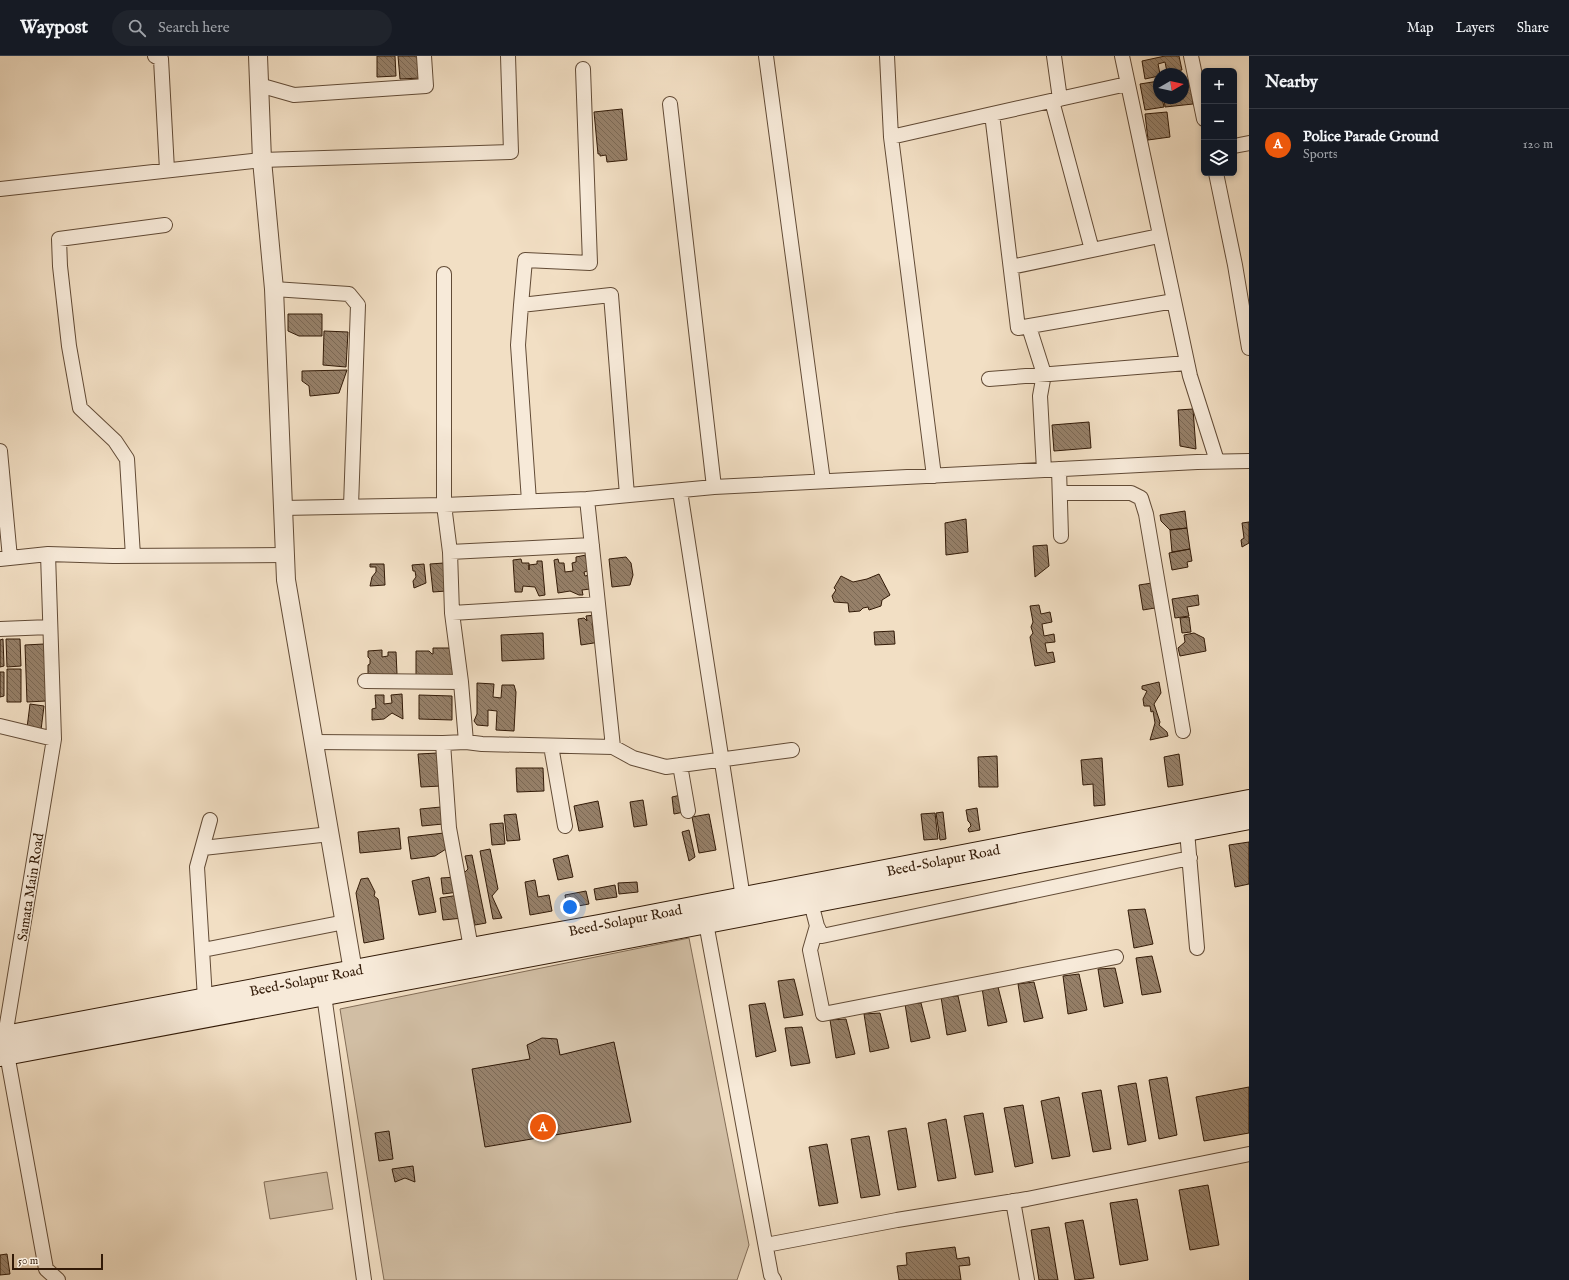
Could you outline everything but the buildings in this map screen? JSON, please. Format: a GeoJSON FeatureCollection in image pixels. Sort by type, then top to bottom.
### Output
{"type":"FeatureCollection","features":[{"type":"Feature","properties":{"kind":"main road","name":"Beed-Solapur Road"},"geometry":{"type":"LineString","coordinates":[[3,1046],[205,999],[743,898],[1249,800]]}},
{"type":"Feature","properties":{"kind":"main road","name":"Beed-Solapur Road"},"geometry":{"type":"LineString","coordinates":[[3,1046],[324,995],[1249,819]]}},
{"type":"Feature","properties":{"kind":"street"},"geometry":{"type":"LineString","coordinates":[[155,56],[161,59],[167,170]]}},
{"type":"Feature","properties":{"kind":"street"},"geometry":{"type":"LineString","coordinates":[[258,56],[262,160],[274,289],[286,580],[353,971]]}},
{"type":"Feature","properties":{"kind":"street"},"geometry":{"type":"LineString","coordinates":[[259,85],[294,95],[426,86],[424,56]]}},
{"type":"Feature","properties":{"kind":"street"},"geometry":{"type":"LineString","coordinates":[[0,189],[262,160],[511,152],[508,56]]}},
{"type":"Feature","properties":{"kind":"street"},"geometry":{"type":"LineString","coordinates":[[766,56],[823,482]]}},
{"type":"Feature","properties":{"kind":"street"},"geometry":{"type":"LineString","coordinates":[[887,56],[890,137],[934,476]]}},
{"type":"Feature","properties":{"kind":"street"},"geometry":{"type":"LineString","coordinates":[[1054,56],[1056,100],[1092,250]]}},
{"type":"Feature","properties":{"kind":"street"},"geometry":{"type":"LineString","coordinates":[[1122,56],[1187,363],[1217,462]]}},
{"type":"Feature","properties":{"kind":"street"},"geometry":{"type":"LineString","coordinates":[[1191,56],[1201,104]]}},
{"type":"Feature","properties":{"kind":"street"},"geometry":{"type":"LineString","coordinates":[[529,501],[518,345],[525,260],[590,262],[582,69]]}},
{"type":"Feature","properties":{"kind":"street"},"geometry":{"type":"LineString","coordinates":[[890,137],[1127,84]]}},
{"type":"Feature","properties":{"kind":"street"},"geometry":{"type":"LineString","coordinates":[[670,104],[714,488]]}},
{"type":"Feature","properties":{"kind":"street"},"geometry":{"type":"LineString","coordinates":[[992,114],[1018,328],[1174,301]]}},
{"type":"Feature","properties":{"kind":"street"},"geometry":{"type":"LineString","coordinates":[[1237,145],[1249,143]]}},
{"type":"Feature","properties":{"kind":"street"},"geometry":{"type":"LineString","coordinates":[[1217,176],[1235,265],[1249,348]]}},
{"type":"Feature","properties":{"kind":"street"},"geometry":{"type":"LineString","coordinates":[[133,556],[127,459],[116,441],[80,408],[69,346],[60,266],[59,239],[165,225]]}},
{"type":"Feature","properties":{"kind":"street"},"geometry":{"type":"LineString","coordinates":[[1011,268],[1159,236]]}},
{"type":"Feature","properties":{"kind":"street"},"geometry":{"type":"LineString","coordinates":[[444,274],[444,505],[450,552],[452,613],[461,682],[466,742]]}},
{"type":"Feature","properties":{"kind":"street"},"geometry":{"type":"LineString","coordinates":[[274,289],[349,294],[358,305],[351,506]]}},
{"type":"Feature","properties":{"kind":"street"},"geometry":{"type":"LineString","coordinates":[[521,305],[611,295],[627,495]]}},
{"type":"Feature","properties":{"kind":"street"},"geometry":{"type":"LineString","coordinates":[[1029,326],[1044,374],[1040,396],[1044,470]]}},
{"type":"Feature","properties":{"kind":"street"},"geometry":{"type":"LineString","coordinates":[[989,379],[1187,363]]}},
{"type":"Feature","properties":{"kind":"street"},"geometry":{"type":"LineString","coordinates":[[0,451],[5,559],[48,554],[133,556],[285,555]]}},
{"type":"Feature","properties":{"kind":"street"},"geometry":{"type":"LineString","coordinates":[[282,508],[444,505],[587,499],[714,488],[1059,469],[1249,461]]}},
{"type":"Feature","properties":{"kind":"street"},"geometry":{"type":"LineString","coordinates":[[1059,469],[1061,493],[1061,536]]}},
{"type":"Feature","properties":{"kind":"street"},"geometry":{"type":"LineString","coordinates":[[680,491],[743,898]]}},
{"type":"Feature","properties":{"kind":"street"},"geometry":{"type":"LineString","coordinates":[[1061,493],[1131,493],[1141,498],[1146,514],[1183,731]]}},
{"type":"Feature","properties":{"kind":"street"},"geometry":{"type":"LineString","coordinates":[[587,499],[613,748]]}},
{"type":"Feature","properties":{"kind":"street"},"geometry":{"type":"LineString","coordinates":[[450,552],[592,545]]}},
{"type":"Feature","properties":{"kind":"street","name":"Samata Main Road"},"geometry":{"type":"LineString","coordinates":[[48,554],[54,739],[3,1046],[46,1269],[57,1279]]}},
{"type":"Feature","properties":{"kind":"street"},"geometry":{"type":"LineString","coordinates":[[452,613],[598,604]]}},
{"type":"Feature","properties":{"kind":"street"},"geometry":{"type":"LineString","coordinates":[[0,629],[50,627]]}},
{"type":"Feature","properties":{"kind":"street"},"geometry":{"type":"LineString","coordinates":[[365,681],[461,682]]}},
{"type":"Feature","properties":{"kind":"street"},"geometry":{"type":"LineString","coordinates":[[0,726],[54,739]]}},
{"type":"Feature","properties":{"kind":"street"},"geometry":{"type":"LineString","coordinates":[[314,742],[466,742],[482,744],[613,748],[633,758],[666,767],[792,750]]}},
{"type":"Feature","properties":{"kind":"street"},"geometry":{"type":"LineString","coordinates":[[443,743],[449,828],[471,948]]}},
{"type":"Feature","properties":{"kind":"street"},"geometry":{"type":"LineString","coordinates":[[551,746],[565,826]]}},
{"type":"Feature","properties":{"kind":"street"},"geometry":{"type":"LineString","coordinates":[[680,765],[688,811]]}},
{"type":"Feature","properties":{"kind":"street"},"geometry":{"type":"LineString","coordinates":[[205,999],[197,867],[210,820]]}},
{"type":"Feature","properties":{"kind":"street"},"geometry":{"type":"LineString","coordinates":[[1187,831],[1197,948]]}},
{"type":"Feature","properties":{"kind":"street"},"geometry":{"type":"LineString","coordinates":[[203,848],[330,834]]}},
{"type":"Feature","properties":{"kind":"street"},"geometry":{"type":"LineString","coordinates":[[811,903],[817,926],[822,936],[1190,858]]}},
{"type":"Feature","properties":{"kind":"street"},"geometry":{"type":"LineString","coordinates":[[203,950],[345,922]]}},
{"type":"Feature","properties":{"kind":"street"},"geometry":{"type":"LineString","coordinates":[[706,923],[771,1278]]}},
{"type":"Feature","properties":{"kind":"street"},"geometry":{"type":"LineString","coordinates":[[817,926],[810,950],[823,1014],[1116,957]]}},
{"type":"Feature","properties":{"kind":"street"},"geometry":{"type":"LineString","coordinates":[[324,995],[364,1280]]}},
{"type":"Feature","properties":{"kind":"street"},"geometry":{"type":"LineString","coordinates":[[766,1245],[897,1220],[1014,1201],[1249,1154]]}},
{"type":"Feature","properties":{"kind":"street"},"geometry":{"type":"LineString","coordinates":[[1014,1201],[1027,1280]]}},
{"type":"Feature","properties":{"kind":"shaded area"},"geometry":{"type":"Polygon","coordinates":[[[689,938],[749,1245],[737,1280],[384,1280],[340,1009],[689,938]]]}},
{"type":"Feature","properties":{"kind":"shaded area"},"geometry":{"type":"Polygon","coordinates":[[[327,1172],[333,1209],[270,1219],[264,1182],[327,1172]]]}},
{"type":"Feature","properties":{"kind":"place","name":"Police Parade Ground"},"geometry":{"type":"Point","coordinates":[543,1127]}}]}
